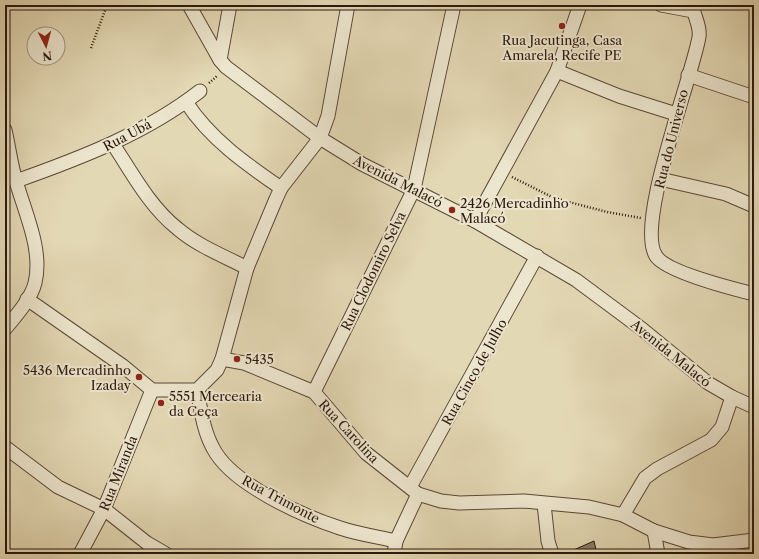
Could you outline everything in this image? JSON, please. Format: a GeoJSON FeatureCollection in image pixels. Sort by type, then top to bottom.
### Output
{"type":"FeatureCollection","features":[{"type":"Feature","properties":{"kind":"street","name":"Avenida Malacó"},"geometry":{"type":"LineString","coordinates":[[189,5],[223,64],[320,138],[362,164],[475,221],[537,256],[582,284],[642,329],[708,383],[732,398],[754,407]]}},
{"type":"Feature","properties":{"kind":"street"},"geometry":{"type":"LineString","coordinates":[[223,64],[230,5]]}},
{"type":"Feature","properties":{"kind":"street"},"geometry":{"type":"LineString","coordinates":[[27,299],[123,366],[152,390],[197,390],[217,370],[222,359],[247,268],[282,188],[320,138],[328,116],[348,5]]}},
{"type":"Feature","properties":{"kind":"street","name":"Rua Clodomiro Selva"},"geometry":{"type":"LineString","coordinates":[[314,392],[414,189],[454,5]]}},
{"type":"Feature","properties":{"kind":"street"},"geometry":{"type":"LineString","coordinates":[[475,221],[557,71],[580,5]]}},
{"type":"Feature","properties":{"kind":"street"},"geometry":{"type":"LineString","coordinates":[[661,5],[693,8]]}},
{"type":"Feature","properties":{"kind":"street","name":"Rua do Universo"},"geometry":{"type":"LineString","coordinates":[[693,8],[700,31],[676,114],[660,179],[652,220],[653,249],[659,260],[671,267],[714,283],[754,294]]}},
{"type":"Feature","properties":{"kind":"street"},"geometry":{"type":"LineString","coordinates":[[557,71],[619,96],[676,114]]}},
{"type":"Feature","properties":{"kind":"street"},"geometry":{"type":"LineString","coordinates":[[688,75],[754,95]]}},
{"type":"Feature","properties":{"kind":"street","name":"Rua Ubá"},"geometry":{"type":"LineString","coordinates":[[16,181],[60,166],[113,144],[186,102],[200,90]]}},
{"type":"Feature","properties":{"kind":"street"},"geometry":{"type":"LineString","coordinates":[[186,102],[212,133],[239,160],[282,188]]}},
{"type":"Feature","properties":{"kind":"street"},"geometry":{"type":"LineString","coordinates":[[5,130],[16,181],[31,228],[37,262],[35,285],[27,299],[5,328]]}},
{"type":"Feature","properties":{"kind":"street"},"geometry":{"type":"LineString","coordinates":[[113,144],[152,202],[178,229],[202,246],[247,268]]}},
{"type":"Feature","properties":{"kind":"street"},"geometry":{"type":"LineString","coordinates":[[660,179],[726,194],[754,206]]}},
{"type":"Feature","properties":{"kind":"street","name":"Rua Cinco de Julho"},"geometry":{"type":"LineString","coordinates":[[395,548],[414,491],[537,256]]}},
{"type":"Feature","properties":{"kind":"street","name":"Rua Carolina"},"geometry":{"type":"LineString","coordinates":[[222,359],[244,363],[314,392],[366,453],[414,491],[441,501],[459,503],[524,501],[589,507],[623,515],[654,531],[690,542],[712,544],[754,540]]}},
{"type":"Feature","properties":{"kind":"street","name":"Rua Miranda"},"geometry":{"type":"LineString","coordinates":[[80,554],[104,509],[152,390]]}},
{"type":"Feature","properties":{"kind":"street","name":"Rua Trimonte"},"geometry":{"type":"LineString","coordinates":[[197,390],[204,426],[213,448],[232,472],[258,490],[306,515],[395,548]]}},
{"type":"Feature","properties":{"kind":"street"},"geometry":{"type":"LineString","coordinates":[[623,515],[645,478],[657,469],[711,440],[722,427],[732,398]]}},
{"type":"Feature","properties":{"kind":"street"},"geometry":{"type":"LineString","coordinates":[[5,448],[58,487],[104,509],[147,543],[166,554]]}},
{"type":"Feature","properties":{"kind":"street"},"geometry":{"type":"LineString","coordinates":[[544,504],[548,541],[552,554]]}},
{"type":"Feature","properties":{"kind":"street"},"geometry":{"type":"LineString","coordinates":[[654,531],[658,554]]}},
{"type":"Feature","properties":{"kind":"path"},"geometry":{"type":"LineString","coordinates":[[91,48],[107,5]]}},
{"type":"Feature","properties":{"kind":"path"},"geometry":{"type":"LineString","coordinates":[[200,90],[223,64]]}},
{"type":"Feature","properties":{"kind":"path"},"geometry":{"type":"LineString","coordinates":[[502,172],[554,198],[608,212],[652,220]]}},
{"type":"Feature","properties":{"kind":"building"},"geometry":{"type":"Polygon","coordinates":[[[594,541],[597,554],[570,554],[569,552],[594,541]]]}},
{"type":"Feature","properties":{"kind":"place","name":"Rua Jacutinga, Casa Amarela, Recife PE"},"geometry":{"type":"Point","coordinates":[562,26]}},
{"type":"Feature","properties":{"kind":"place","name":"2426 Mercadinho Malacó"},"geometry":{"type":"Point","coordinates":[452,210]}},
{"type":"Feature","properties":{"kind":"place","name":"5435"},"geometry":{"type":"Point","coordinates":[237,359]}},
{"type":"Feature","properties":{"kind":"place","name":"5436 Mercadinho Izaday"},"geometry":{"type":"Point","coordinates":[139,377]}},
{"type":"Feature","properties":{"kind":"place","name":"5551 Mercearia da Ceça"},"geometry":{"type":"Point","coordinates":[161,403]}}]}
